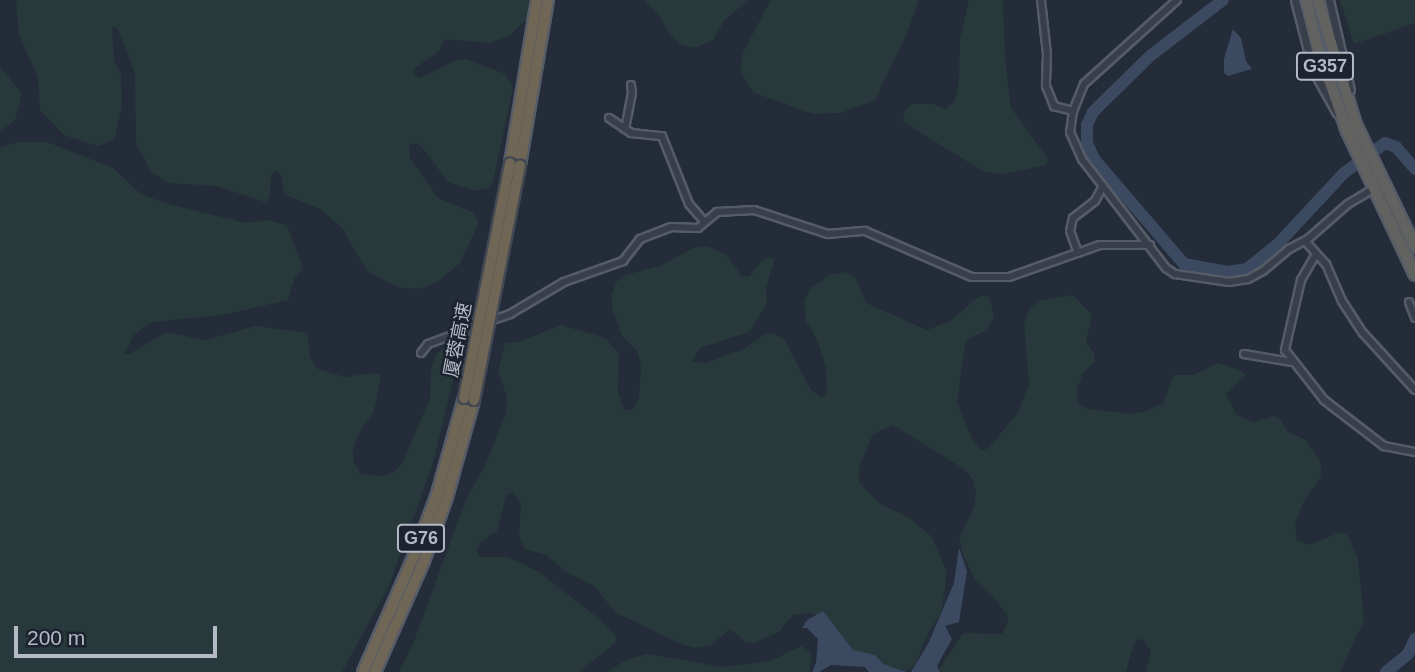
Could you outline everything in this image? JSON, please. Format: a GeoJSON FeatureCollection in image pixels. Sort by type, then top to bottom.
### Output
{"type":"FeatureCollection","features":[{"type":"Feature","properties":{"kind":"highway","name":"厦蓉高速"},"geometry":{"type":"LineString","coordinates":[[521,131],[537,0]]}},
{"type":"Feature","properties":{"kind":"highway","name":"厦蓉高速"},"geometry":{"type":"LineString","coordinates":[[375,672],[424,561],[447,497],[548,0]]}},
{"type":"Feature","properties":{"kind":"highway","name":"G357"},"geometry":{"type":"LineString","coordinates":[[1306,0],[1317,45],[1352,128],[1373,188],[1415,275]]}},
{"type":"Feature","properties":{"kind":"highway","name":"G357"},"geometry":{"type":"LineString","coordinates":[[1318,0],[1352,128],[1385,184],[1415,247]]}},
{"type":"Feature","properties":{"kind":"highway","name":"厦蓉高速"},"geometry":{"type":"LineString","coordinates":[[363,672],[414,556],[469,399]]}},
{"type":"Feature","properties":{"kind":"street"},"geometry":{"type":"LineString","coordinates":[[1047,0],[1041,4],[1048,54],[1046,86],[1054,106],[1073,111]]}},
{"type":"Feature","properties":{"kind":"street"},"geometry":{"type":"LineString","coordinates":[[1177,0],[1084,84],[1073,111],[1070,132],[1082,159],[1166,268],[1175,274],[1229,282],[1248,279],[1264,270],[1289,249],[1305,241],[1348,204],[1373,188]]}},
{"type":"Feature","properties":{"kind":"street"},"geometry":{"type":"LineString","coordinates":[[1296,0],[1313,70],[1352,128]]}},
{"type":"Feature","properties":{"kind":"street"},"geometry":{"type":"LineString","coordinates":[[1329,0],[1344,57],[1352,128]]}},
{"type":"Feature","properties":{"kind":"street"},"geometry":{"type":"LineString","coordinates":[[625,129],[631,85]]}},
{"type":"Feature","properties":{"kind":"street"},"geometry":{"type":"LineString","coordinates":[[609,118],[631,133],[662,136],[679,172],[689,204],[704,221]]}},
{"type":"Feature","properties":{"kind":"street"},"geometry":{"type":"LineString","coordinates":[[1078,253],[1070,230],[1073,218],[1095,201],[1103,186]]}},
{"type":"Feature","properties":{"kind":"street"},"geometry":{"type":"LineString","coordinates":[[421,353],[428,344],[510,314],[564,282],[623,261],[640,239],[671,227],[698,228],[716,212],[754,210],[828,234],[865,231],[972,277],[1009,277],[1100,245],[1150,245]]}},
{"type":"Feature","properties":{"kind":"street"},"geometry":{"type":"LineString","coordinates":[[1305,241],[1326,264],[1336,290],[1363,333],[1415,390]]}},
{"type":"Feature","properties":{"kind":"street"},"geometry":{"type":"LineString","coordinates":[[1316,254],[1301,280],[1285,351],[1324,400],[1384,446],[1415,452]]}},
{"type":"Feature","properties":{"kind":"street"},"geometry":{"type":"LineString","coordinates":[[1409,302],[1415,318]]}},
{"type":"Feature","properties":{"kind":"street"},"geometry":{"type":"LineString","coordinates":[[1244,354],[1273,356],[1294,362]]}},
{"type":"Feature","properties":{"kind":"shaded area"},"geometry":{"type":"Polygon","coordinates":[[[16,0],[547,0],[509,36],[489,43],[445,39],[439,51],[415,68],[414,74],[421,78],[452,62],[466,59],[505,74],[513,87],[493,182],[488,188],[475,191],[448,182],[422,147],[416,143],[409,145],[410,158],[438,198],[472,212],[479,223],[460,263],[438,282],[419,289],[397,287],[367,271],[342,228],[320,209],[284,194],[281,174],[276,170],[271,176],[270,197],[265,202],[217,186],[169,183],[151,172],[136,143],[135,74],[118,29],[112,27],[114,61],[121,75],[122,106],[115,136],[111,141],[98,146],[64,135],[40,110],[38,77],[19,35],[16,0]]]}},
{"type":"Feature","properties":{"kind":"shaded area"},"geometry":{"type":"Polygon","coordinates":[[[644,0],[748,0],[724,21],[713,40],[694,48],[680,44],[669,34],[659,16],[644,0]]]}},
{"type":"Feature","properties":{"kind":"shaded area"},"geometry":{"type":"Polygon","coordinates":[[[771,0],[919,0],[906,36],[875,100],[841,113],[813,114],[754,93],[740,72],[743,52],[771,0]]]}},
{"type":"Feature","properties":{"kind":"shaded area"},"geometry":{"type":"Polygon","coordinates":[[[969,0],[1003,0],[1005,58],[1011,108],[1048,158],[1046,165],[1005,174],[984,172],[902,121],[907,108],[912,104],[933,104],[945,109],[955,101],[959,80],[960,39],[969,0]]]}},
{"type":"Feature","properties":{"kind":"shaded area"},"geometry":{"type":"Polygon","coordinates":[[[1340,0],[1415,0],[1415,23],[1354,44],[1340,0]]]}},
{"type":"Feature","properties":{"kind":"shaded area"},"geometry":{"type":"Polygon","coordinates":[[[0,67],[20,91],[21,99],[15,120],[0,132],[0,67]]]}},
{"type":"Feature","properties":{"kind":"shaded area"},"geometry":{"type":"Polygon","coordinates":[[[18,142],[47,142],[113,168],[141,194],[165,203],[246,223],[267,220],[287,225],[303,268],[294,279],[288,300],[223,315],[152,322],[134,335],[124,354],[130,354],[166,332],[205,340],[256,326],[303,332],[308,336],[310,357],[318,369],[345,377],[372,373],[381,375],[374,411],[358,435],[353,449],[354,463],[361,474],[382,476],[394,472],[403,462],[430,398],[431,370],[436,356],[446,344],[462,344],[433,463],[389,586],[342,672],[0,672],[0,148],[18,142]]]}},
{"type":"Feature","properties":{"kind":"shaded area"},"geometry":{"type":"Polygon","coordinates":[[[708,246],[726,255],[742,276],[749,276],[762,260],[769,257],[774,260],[766,288],[767,302],[753,327],[748,332],[700,348],[692,361],[705,363],[744,349],[767,333],[773,333],[785,340],[810,389],[821,397],[827,395],[826,368],[817,339],[806,321],[804,300],[812,287],[830,275],[843,272],[851,274],[856,278],[866,303],[927,330],[950,321],[977,298],[983,295],[990,298],[994,318],[987,330],[968,339],[965,345],[957,402],[973,441],[982,450],[989,448],[1018,412],[1029,384],[1024,323],[1029,309],[1040,300],[1073,295],[1092,315],[1086,342],[1094,353],[1095,360],[1082,375],[1077,389],[1077,403],[1089,409],[1130,414],[1144,412],[1163,403],[1174,375],[1193,375],[1218,363],[1239,370],[1246,375],[1226,394],[1236,414],[1253,423],[1273,416],[1280,419],[1287,431],[1306,440],[1321,463],[1321,476],[1302,505],[1295,525],[1297,540],[1309,545],[1341,532],[1347,534],[1358,559],[1364,620],[1340,672],[1146,672],[1151,651],[1143,639],[1137,640],[1133,647],[1126,672],[937,672],[963,633],[1002,634],[1008,622],[1007,615],[991,594],[975,580],[963,555],[959,537],[974,507],[976,493],[973,480],[964,469],[893,425],[873,434],[859,468],[859,482],[879,503],[910,518],[932,537],[947,572],[941,614],[929,631],[915,665],[905,672],[889,672],[848,649],[833,624],[822,616],[808,613],[793,615],[779,632],[754,643],[746,642],[730,629],[710,646],[695,648],[681,644],[616,613],[594,586],[568,573],[546,555],[525,549],[519,537],[521,503],[512,492],[506,496],[497,531],[480,543],[477,550],[480,557],[508,557],[539,572],[602,621],[616,636],[615,643],[579,672],[399,672],[413,644],[466,499],[485,466],[506,412],[507,398],[498,370],[505,343],[518,342],[561,325],[605,338],[619,353],[618,391],[624,410],[631,410],[639,399],[641,365],[637,351],[622,336],[612,308],[612,293],[617,281],[623,276],[662,265],[695,247],[708,246]]]}},
{"type":"Feature","properties":{"kind":"shaded area"},"geometry":{"type":"Polygon","coordinates":[[[802,646],[812,654],[810,672],[607,672],[626,660],[648,654],[722,667],[770,661],[802,646]]]}},
{"type":"Feature","properties":{"kind":"water"},"geometry":{"type":"Polygon","coordinates":[[[1233,29],[1241,38],[1246,61],[1252,69],[1228,76],[1224,73],[1224,59],[1233,29]]]}},
{"type":"Feature","properties":{"kind":"water"},"geometry":{"type":"Polygon","coordinates":[[[959,548],[967,571],[959,622],[945,626],[952,639],[937,666],[940,672],[911,672],[929,642],[954,583],[959,548]]]}},
{"type":"Feature","properties":{"kind":"water"},"geometry":{"type":"Polygon","coordinates":[[[823,611],[853,650],[875,655],[883,664],[906,672],[869,672],[865,667],[831,665],[819,672],[812,672],[816,663],[818,639],[807,628],[802,628],[807,620],[823,611]]]}},
{"type":"Feature","properties":{"kind":"waterway"},"geometry":{"type":"LineString","coordinates":[[1223,0],[1150,56],[1093,112],[1087,125],[1087,143],[1094,159],[1184,264],[1227,272],[1247,269],[1277,245],[1344,173],[1385,143],[1396,147],[1415,169]]}},
{"type":"Feature","properties":{"kind":"waterway"},"geometry":{"type":"LineString","coordinates":[[1386,672],[1408,654],[1415,639]]}}]}
